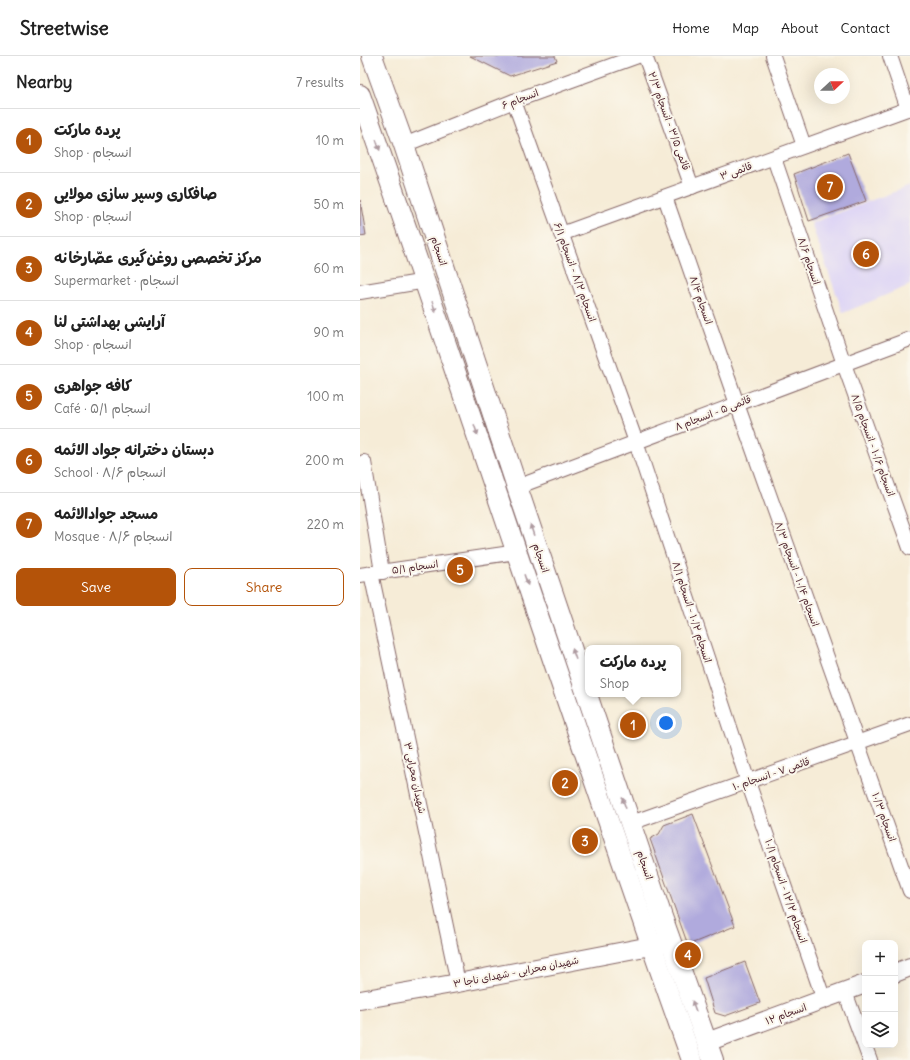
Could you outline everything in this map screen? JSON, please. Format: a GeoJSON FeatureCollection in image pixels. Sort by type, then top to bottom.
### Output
{"type":"FeatureCollection","features":[{"type":"Feature","properties":{"kind":"main road","name":"انسجام"},"geometry":{"type":"LineString","coordinates":[[372,56],[404,145],[585,687]]}},
{"type":"Feature","properties":{"kind":"main road","name":"انسجام"},"geometry":{"type":"LineString","coordinates":[[360,94],[426,281],[651,946],[692,1060]]}},
{"type":"Feature","properties":{"kind":"main road","name":"انسجام"},"geometry":{"type":"LineString","coordinates":[[588,697],[671,942],[710,1051]]}},
{"type":"Feature","properties":{"kind":"street","name":"انسجام ۶"},"geometry":{"type":"LineString","coordinates":[[404,145],[514,101],[638,56]]}},
{"type":"Feature","properties":{"kind":"street","name":"قائمی ۳/۵ - انسجام ۲/۳"},"geometry":{"type":"LineString","coordinates":[[645,56],[692,187]]}},
{"type":"Feature","properties":{"kind":"street"},"geometry":{"type":"LineString","coordinates":[[773,56],[804,146]]}},
{"type":"Feature","properties":{"kind":"street"},"geometry":{"type":"LineString","coordinates":[[890,56],[909,108]]}},
{"type":"Feature","properties":{"kind":"street","name":"انسجام ۸/۲ - انسجام ۶/۱"},"geometry":{"type":"LineString","coordinates":[[514,101],[636,442]]}},
{"type":"Feature","properties":{"kind":"street","name":"قائمی ۳"},"geometry":{"type":"LineString","coordinates":[[561,234],[909,108]]}},
{"type":"Feature","properties":{"kind":"street","name":"انسجام ۸/۶"},"geometry":{"type":"LineString","coordinates":[[774,158],[844,364]]}},
{"type":"Feature","properties":{"kind":"street","name":"انسجام ۸/۴"},"geometry":{"type":"LineString","coordinates":[[665,196],[737,404]]}},
{"type":"Feature","properties":{"kind":"street"},"geometry":{"type":"LineString","coordinates":[[360,292],[426,281]]}},
{"type":"Feature","properties":{"kind":"street","name":"قائمی ۵ - انسجام ۸"},"geometry":{"type":"LineString","coordinates":[[517,487],[910,339]]}},
{"type":"Feature","properties":{"kind":"street","name":"انسجام ۱۰/۶ - انسجام ۸/۵"},"geometry":{"type":"LineString","coordinates":[[844,364],[910,548]]}},
{"type":"Feature","properties":{"kind":"street","name":"انسجام ۱۰/۴ - انسجام ۸/۳"},"geometry":{"type":"LineString","coordinates":[[737,404],[857,743]]}},
{"type":"Feature","properties":{"kind":"street","name":"انسجام ۱۰/۲ - انسجام ۸/۱"},"geometry":{"type":"LineString","coordinates":[[636,442],[748,782]]}},
{"type":"Feature","properties":{"kind":"street","name":"شهیدان محرابی ۳"},"geometry":{"type":"LineString","coordinates":[[364,462],[371,573],[458,983]]}},
{"type":"Feature","properties":{"kind":"street","name":"انسجام ۵/۱"},"geometry":{"type":"LineString","coordinates":[[371,573],[517,552]]}},
{"type":"Feature","properties":{"kind":"street","name":"قائمی ۷ - انسجام ۱۰"},"geometry":{"type":"LineString","coordinates":[[631,822],[910,724]]}},
{"type":"Feature","properties":{"kind":"street","name":"انسجام ۱۰/۳"},"geometry":{"type":"LineString","coordinates":[[857,743],[910,891]]}},
{"type":"Feature","properties":{"kind":"street","name":"انسجام ۱۲/۲ - انسجام ۱۰/۱"},"geometry":{"type":"LineString","coordinates":[[748,782],[824,1000]]}},
{"type":"Feature","properties":{"kind":"street","name":"شهیدان محرابی - شهدای ناجا ۳"},"geometry":{"type":"LineString","coordinates":[[360,1000],[458,983],[671,942]]}},
{"type":"Feature","properties":{"kind":"street"},"geometry":{"type":"LineString","coordinates":[[898,972],[910,967]]}},
{"type":"Feature","properties":{"kind":"street","name":"انسجام ۱۲"},"geometry":{"type":"LineString","coordinates":[[710,1051],[824,1000],[862,985]]}},
{"type":"Feature","properties":{"kind":"street"},"geometry":{"type":"LineString","coordinates":[[845,992],[870,1060]]}},
{"type":"Feature","properties":{"kind":"shaded area"},"geometry":{"type":"Polygon","coordinates":[[[910,186],[910,285],[843,313],[811,223],[910,186]]]}},
{"type":"Feature","properties":{"kind":"building"},"geometry":{"type":"Polygon","coordinates":[[[470,56],[555,56],[557,61],[510,76],[470,56]]]}},
{"type":"Feature","properties":{"kind":"building"},"geometry":{"type":"Polygon","coordinates":[[[848,153],[866,201],[809,221],[794,174],[848,153]]]}},
{"type":"Feature","properties":{"kind":"building"},"geometry":{"type":"Polygon","coordinates":[[[360,200],[366,235],[360,236],[360,200]]]}},
{"type":"Feature","properties":{"kind":"building"},"geometry":{"type":"Polygon","coordinates":[[[693,814],[735,926],[688,945],[650,839],[659,834],[664,825],[693,814]]]}},
{"type":"Feature","properties":{"kind":"building"},"geometry":{"type":"Polygon","coordinates":[[[745,962],[760,1003],[725,1016],[715,1013],[704,978],[745,962]]]}},
{"type":"Feature","properties":{"kind":"place","name":"مسجد جوادالائمه"},"geometry":{"type":"Point","coordinates":[830,187]}},
{"type":"Feature","properties":{"kind":"place","name":"دبستان دخترانه جواد الائمه"},"geometry":{"type":"Point","coordinates":[866,254]}},
{"type":"Feature","properties":{"kind":"place","name":"کافه جواهری"},"geometry":{"type":"Point","coordinates":[460,570]}},
{"type":"Feature","properties":{"kind":"place","name":"پرده مارکت"},"geometry":{"type":"Point","coordinates":[633,725]}},
{"type":"Feature","properties":{"kind":"place","name":"صافکاری وسپر سازی مولایی"},"geometry":{"type":"Point","coordinates":[565,783]}},
{"type":"Feature","properties":{"kind":"place","name":"مرکز تخصصی روغن‌گیری عصّارخانه"},"geometry":{"type":"Point","coordinates":[585,841]}},
{"type":"Feature","properties":{"kind":"place","name":"آرایشی بهداشتی لنا"},"geometry":{"type":"Point","coordinates":[688,955]}}]}
